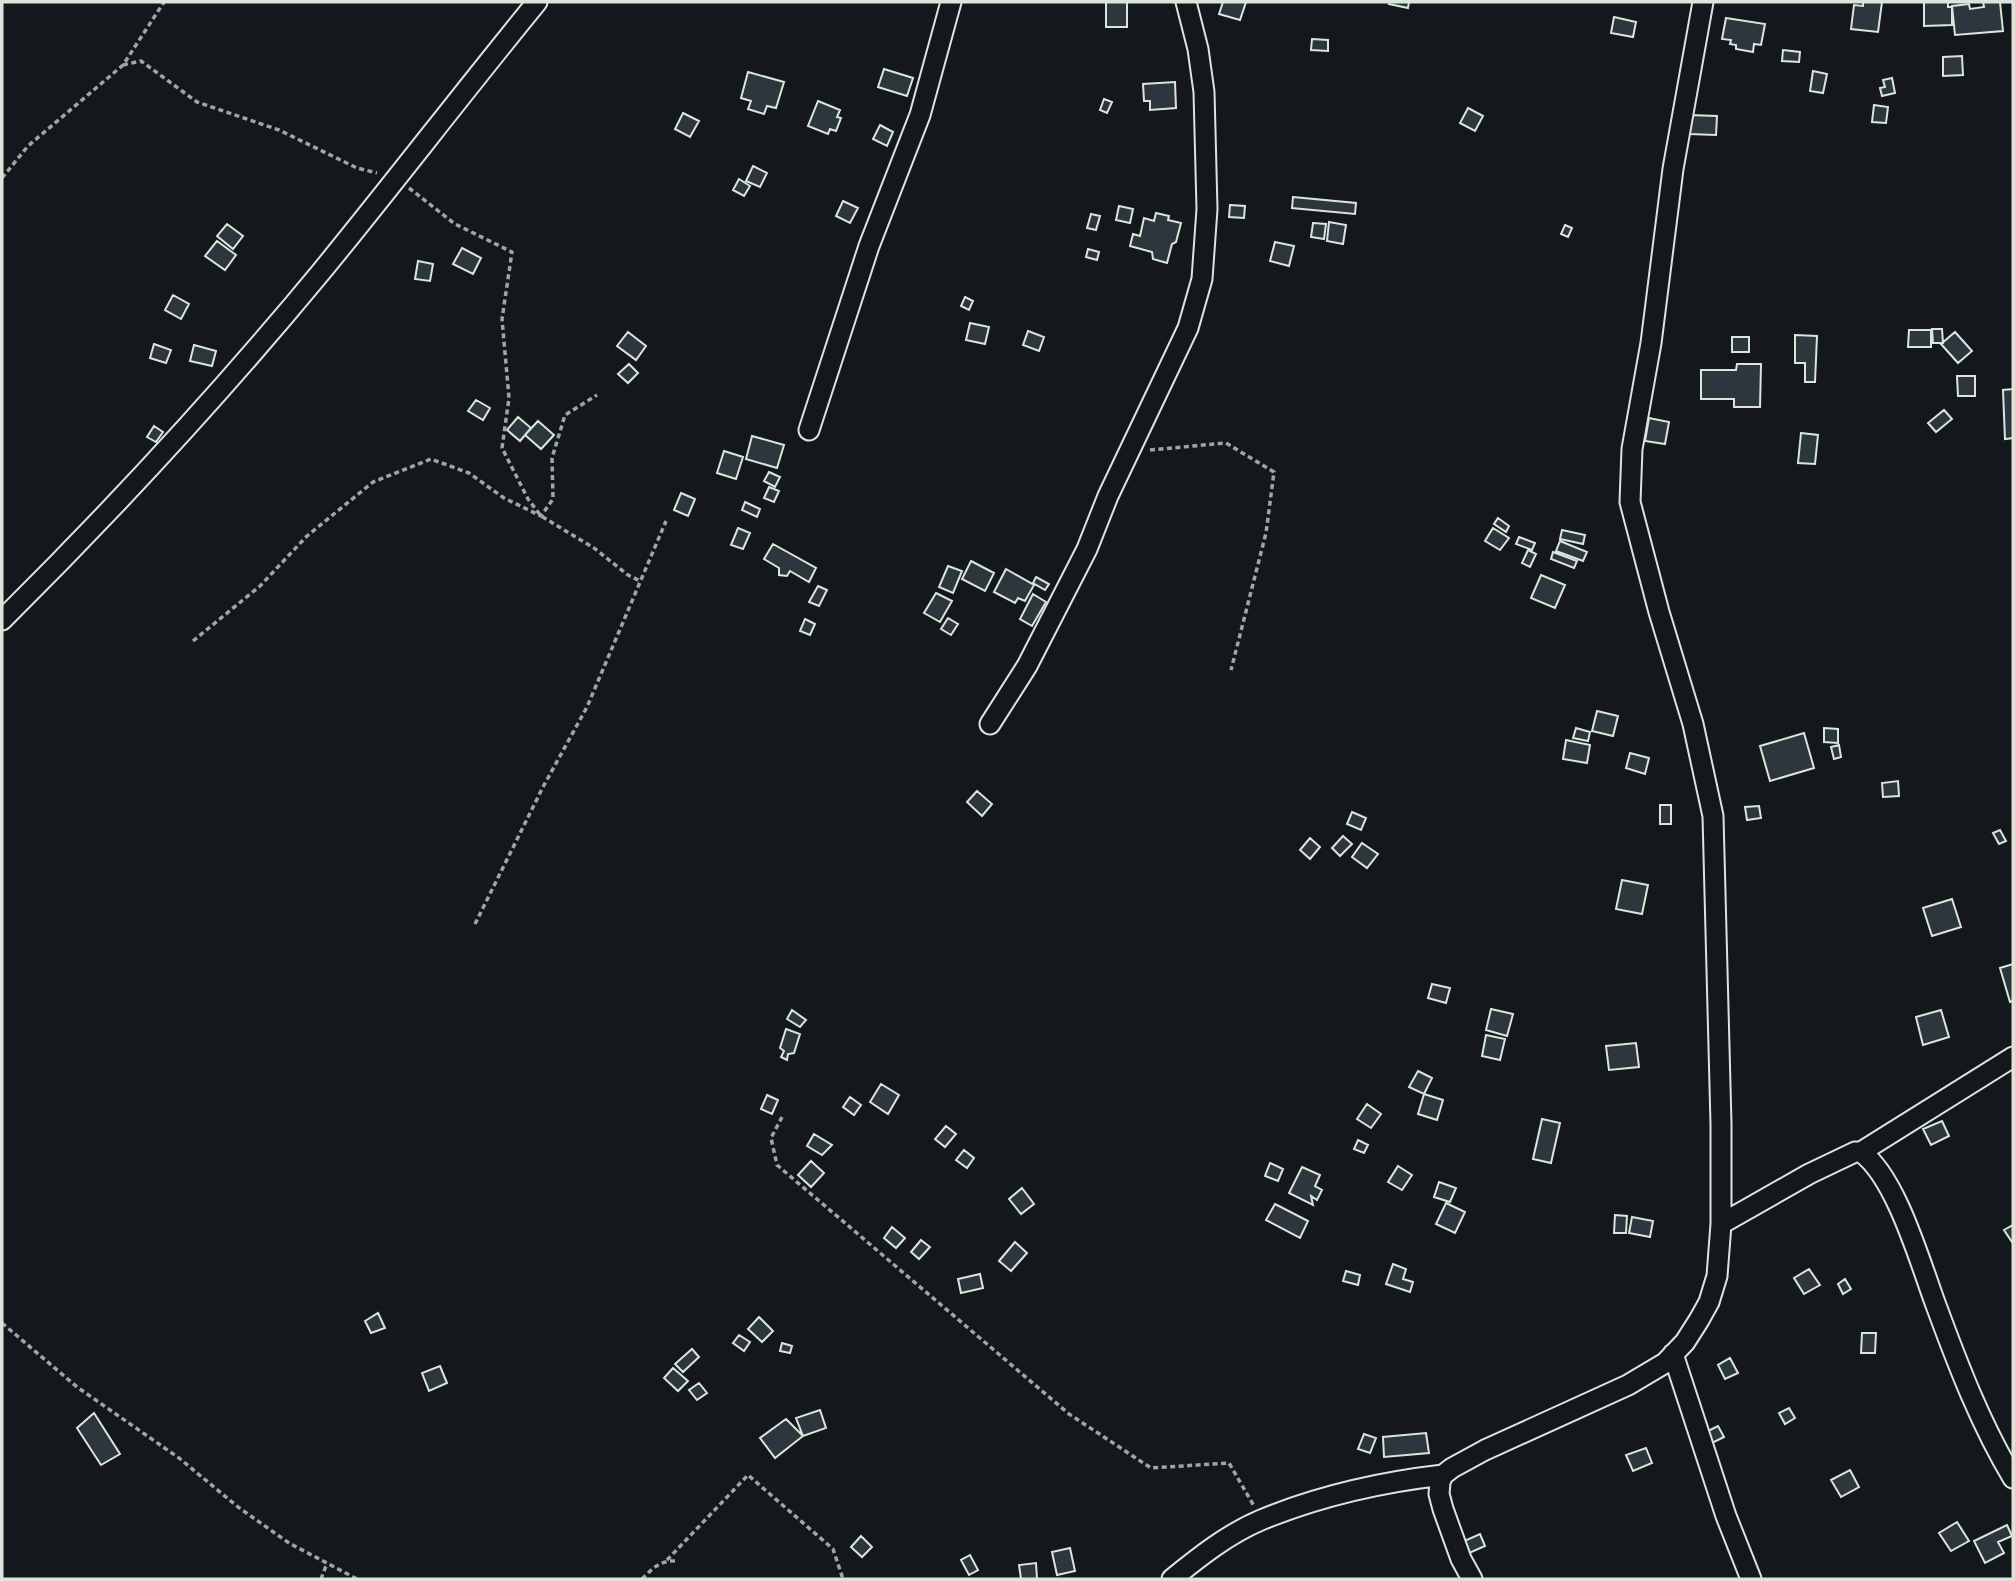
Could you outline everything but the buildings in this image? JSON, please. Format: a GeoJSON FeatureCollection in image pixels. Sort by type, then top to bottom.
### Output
{"type":"FeatureCollection","features":[{"type":"Feature","properties":{"kind":"street"},"geometry":{"type":"LineString","coordinates":[[2,620],[97,525],[249,357],[397,179],[537,2]]}},
{"type":"Feature","properties":{"kind":"street"},"geometry":{"type":"LineString","coordinates":[[809,430],[869,246],[920,115],[951,2]]}},
{"type":"Feature","properties":{"kind":"street"},"geometry":{"type":"LineString","coordinates":[[990,724],[1027,666],[1060,604],[1188,328],[1202,279],[1208,209],[1204,92],[1198,49],[1186,2]]}},
{"type":"Feature","properties":{"kind":"street"},"geometry":{"type":"LineString","coordinates":[[1472,1579],[1461,1559],[1443,1509],[1439,1494],[1443,1475],[1485,1450],[1628,1385],[1665,1363],[1685,1342],[1709,1302],[1717,1276],[1721,1224],[1721,1124],[1713,816],[1693,723],[1659,612],[1630,502],[1632,449],[1651,344],[1673,169],[1703,2]]}},
{"type":"Feature","properties":{"kind":"street"},"geometry":{"type":"LineString","coordinates":[[1721,1224],[1830,1163],[1861,1152],[2013,1056]]}},
{"type":"Feature","properties":{"kind":"street"},"geometry":{"type":"LineString","coordinates":[[1861,1152],[1876,1163],[1883,1175],[1912,1239],[1963,1376],[2013,1478]]}},
{"type":"Feature","properties":{"kind":"street"},"geometry":{"type":"LineString","coordinates":[[1673,1354],[1726,1516],[1751,1579]]}},
{"type":"Feature","properties":{"kind":"street"},"geometry":{"type":"LineString","coordinates":[[1172,1579],[1199,1556],[1261,1521],[1364,1489],[1443,1475]]}},
{"type":"Feature","properties":{"kind":"path"},"geometry":{"type":"LineString","coordinates":[[2,178],[28,146],[124,65],[164,2]]}},
{"type":"Feature","properties":{"kind":"path"},"geometry":{"type":"LineString","coordinates":[[124,65],[141,61],[197,102],[279,130],[357,168],[397,179],[455,224],[512,252],[502,319],[509,398],[502,448],[528,499],[541,516]]}},
{"type":"Feature","properties":{"kind":"path"},"geometry":{"type":"LineString","coordinates":[[541,516],[553,499],[552,458],[565,415],[597,395]]}},
{"type":"Feature","properties":{"kind":"path"},"geometry":{"type":"LineString","coordinates":[[1130,452],[1226,443],[1273,472],[1266,533],[1231,670]]}},
{"type":"Feature","properties":{"kind":"path"},"geometry":{"type":"LineString","coordinates":[[193,641],[260,586],[307,536],[373,482],[431,459],[469,473],[504,498],[541,516],[594,548],[628,575],[640,581]]}},
{"type":"Feature","properties":{"kind":"path"},"geometry":{"type":"LineString","coordinates":[[475,924],[543,787],[587,707],[666,521]]}},
{"type":"Feature","properties":{"kind":"path"},"geometry":{"type":"LineString","coordinates":[[782,1116],[771,1138],[777,1165],[1069,1414],[1151,1468],[1229,1463],[1261,1521]]}},
{"type":"Feature","properties":{"kind":"path"},"geometry":{"type":"LineString","coordinates":[[2,1323],[77,1387],[178,1458],[238,1507],[289,1543],[358,1579]]}},
{"type":"Feature","properties":{"kind":"path"},"geometry":{"type":"LineString","coordinates":[[642,1579],[657,1564],[667,1560],[748,1475],[833,1549],[843,1579]]}},
{"type":"Feature","properties":{"kind":"path"},"geometry":{"type":"LineString","coordinates":[[667,1560],[676,1561]]}},
{"type":"Feature","properties":{"kind":"path"},"geometry":{"type":"LineString","coordinates":[[321,1579],[327,1563]]}}]}
